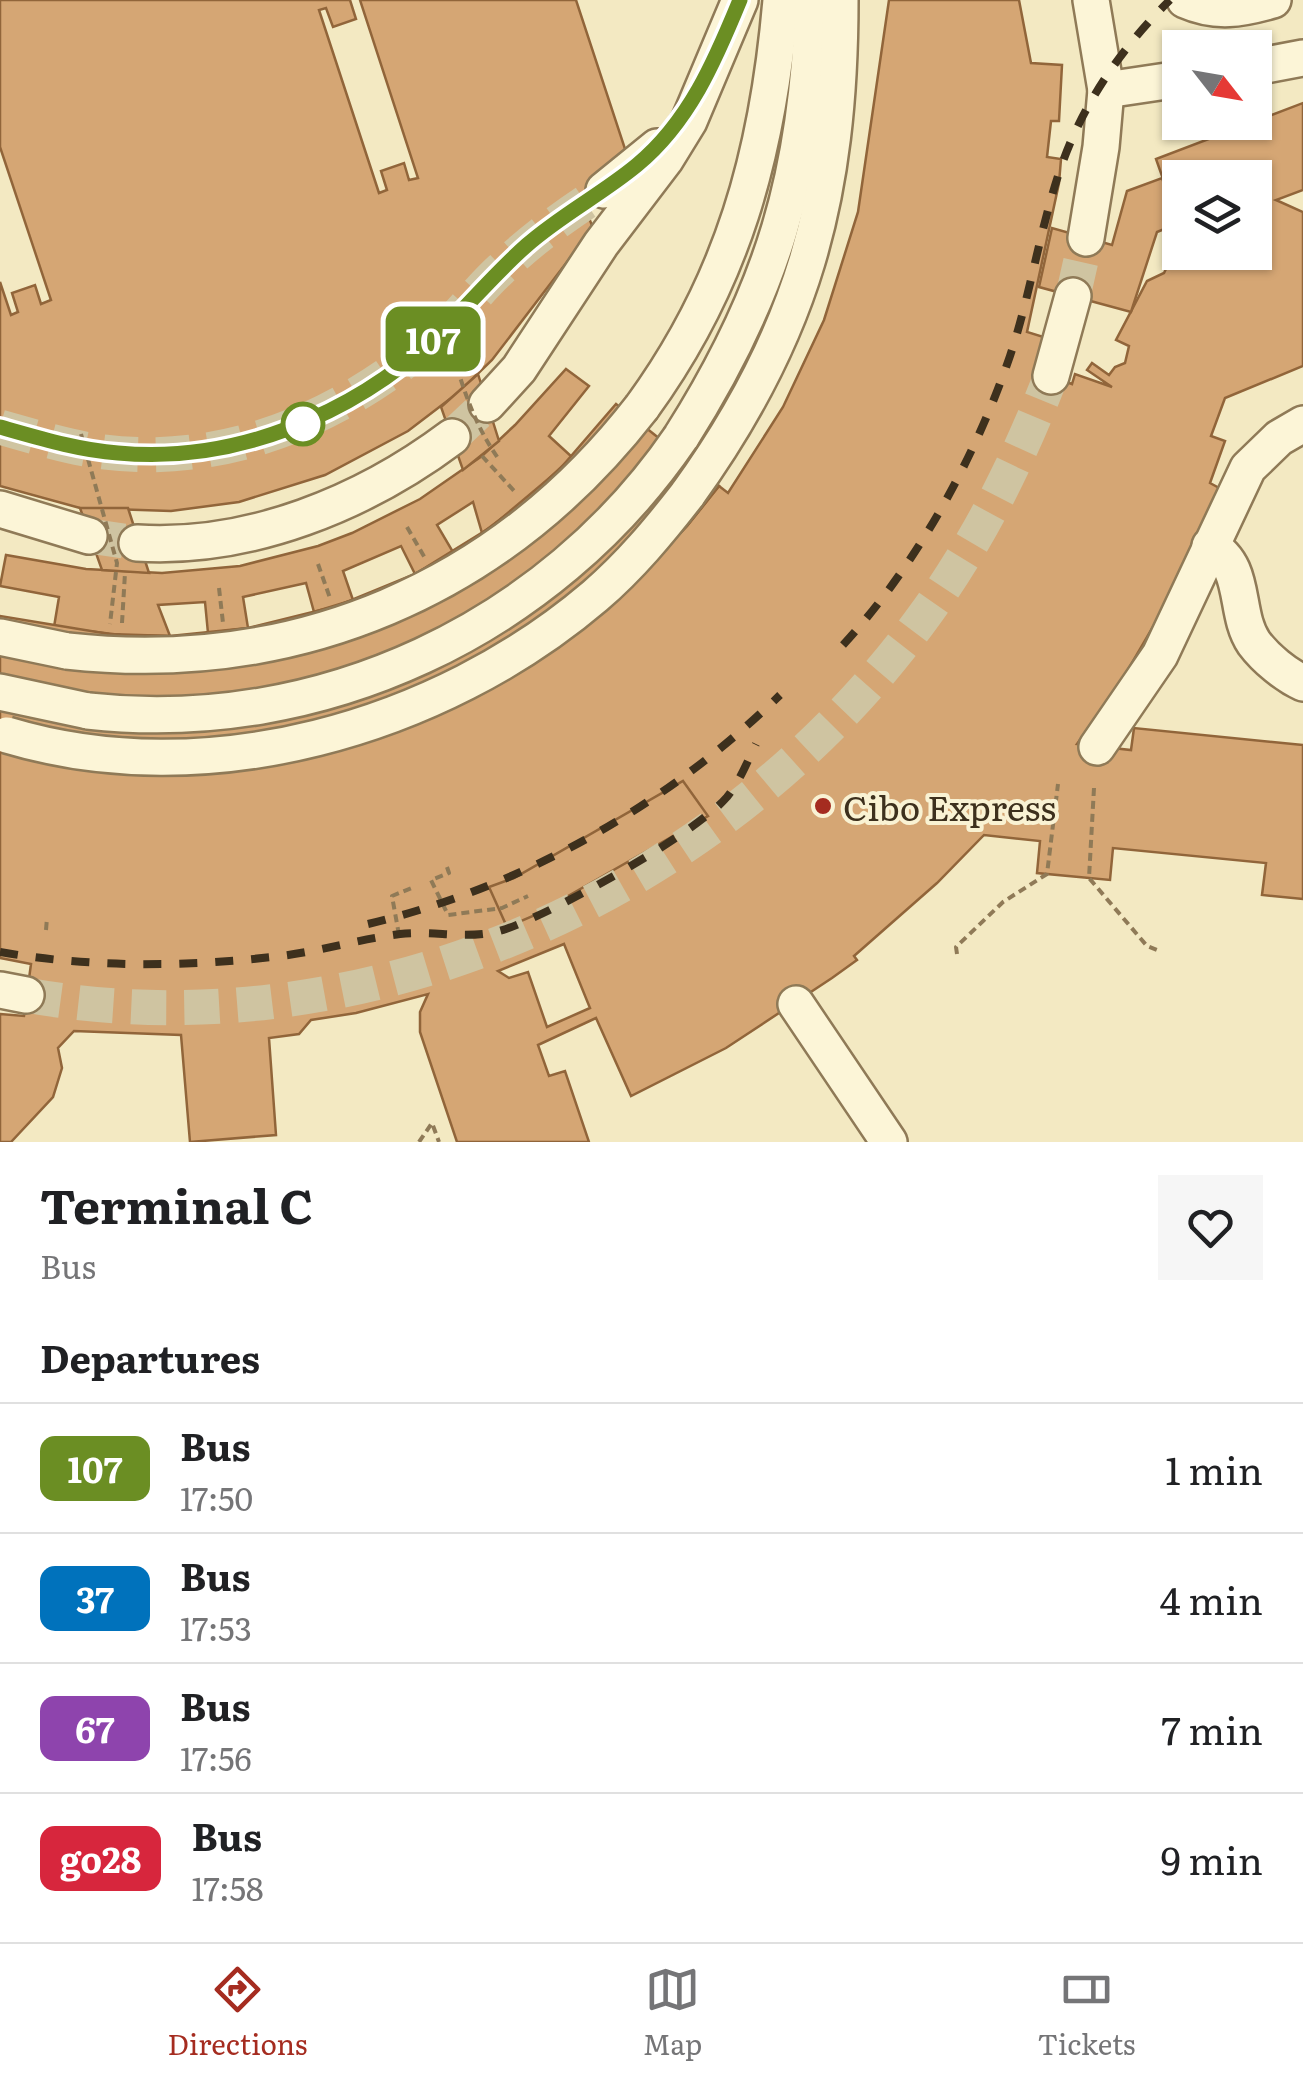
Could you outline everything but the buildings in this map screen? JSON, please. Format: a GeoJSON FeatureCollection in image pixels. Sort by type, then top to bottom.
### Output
{"type":"FeatureCollection","features":[{"type":"Feature","properties":{"kind":"street"},"geometry":{"type":"LineString","coordinates":[[488,404],[519,369],[600,244],[665,160],[689,121],[740,0]]}},
{"type":"Feature","properties":{"kind":"street"},"geometry":{"type":"LineString","coordinates":[[0,650],[131,656],[236,650],[298,638],[398,604],[488,553],[542,513],[602,456],[642,407],[701,314],[736,236],[764,133],[781,0]]}},
{"type":"Feature","properties":{"kind":"street"},"geometry":{"type":"LineString","coordinates":[[0,692],[88,711],[179,715],[294,698],[388,670],[479,627],[553,578],[616,521],[681,437],[737,342],[780,234],[805,112],[814,0]]}},
{"type":"Feature","properties":{"kind":"street"},"geometry":{"type":"LineString","coordinates":[[0,733],[66,750],[112,755],[178,756],[288,744],[358,726],[433,697],[503,660],[597,594],[635,558],[687,496],[728,436],[772,357],[804,275],[817,228],[835,118],[840,0]]}},
{"type":"Feature","properties":{"kind":"street"},"geometry":{"type":"LineString","coordinates":[[1086,238],[1106,90],[1091,0]]}},
{"type":"Feature","properties":{"kind":"street"},"geometry":{"type":"LineString","coordinates":[[1185,0],[1218,10],[1240,10],[1272,0]]}},
{"type":"Feature","properties":{"kind":"street"},"geometry":{"type":"LineString","coordinates":[[1238,0],[1272,0]]}},
{"type":"Feature","properties":{"kind":"street"},"geometry":{"type":"LineString","coordinates":[[1272,64],[1303,58]]}},
{"type":"Feature","properties":{"kind":"street"},"geometry":{"type":"LineString","coordinates":[[604,190],[668,137],[704,82]]}},
{"type":"Feature","properties":{"kind":"street"},"geometry":{"type":"LineString","coordinates":[[1106,90],[1162,82]]}},
{"type":"Feature","properties":{"kind":"street"},"geometry":{"type":"LineString","coordinates":[[1051,376],[1074,296]]}},
{"type":"Feature","properties":{"kind":"street"},"geometry":{"type":"LineString","coordinates":[[1097,746],[1160,655],[1248,468],[1279,438],[1303,424]]}},
{"type":"Feature","properties":{"kind":"street"},"geometry":{"type":"LineString","coordinates":[[138,543],[228,536],[301,518],[388,479],[452,436]]}},
{"type":"Feature","properties":{"kind":"street"},"geometry":{"type":"LineString","coordinates":[[0,509],[89,536]]}},
{"type":"Feature","properties":{"kind":"street"},"geometry":{"type":"LineString","coordinates":[[1210,546],[1226,555],[1234,572],[1253,642],[1289,676],[1303,683]]}},
{"type":"Feature","properties":{"kind":"street"},"geometry":{"type":"LineString","coordinates":[[0,637],[66,651]]}},
{"type":"Feature","properties":{"kind":"street"},"geometry":{"type":"LineString","coordinates":[[796,1004],[889,1142]]}},
{"type":"Feature","properties":{"kind":"path"},"geometry":{"type":"LineString","coordinates":[[442,316],[468,403],[481,434],[498,458]]}},
{"type":"Feature","properties":{"kind":"path"},"geometry":{"type":"LineString","coordinates":[[81,434],[116,563],[108,634]]}},
{"type":"Feature","properties":{"kind":"path"},"geometry":{"type":"LineString","coordinates":[[957,954],[956,948],[1003,902],[1048,874],[1058,784]]}},
{"type":"Feature","properties":{"kind":"path"},"geometry":{"type":"LineString","coordinates":[[1094,788],[1089,878],[1147,946],[1156,950]]}},
{"type":"Feature","properties":{"kind":"path"},"geometry":{"type":"LineString","coordinates":[[447,867],[449,873],[432,880],[448,915],[502,908],[528,896]]}},
{"type":"Feature","properties":{"kind":"path"},"geometry":{"type":"LineString","coordinates":[[399,934],[392,896],[414,887]]}},
{"type":"Feature","properties":{"kind":"path"},"geometry":{"type":"LineString","coordinates":[[46,930],[48,918]]}},
{"type":"Feature","properties":{"kind":"path"},"geometry":{"type":"LineString","coordinates":[[419,1142],[432,1124],[439,1142]]}},
{"type":"Feature","properties":{"kind":"tunnel"},"geometry":{"type":"LineString","coordinates":[[0,427],[84,449],[143,455],[233,445],[276,432],[358,394],[396,368],[441,332],[525,247],[604,190]]}},
{"type":"Feature","properties":{"kind":"tunnel"},"geometry":{"type":"LineString","coordinates":[[1073,296],[1086,238]]}},
{"type":"Feature","properties":{"kind":"tunnel"},"geometry":{"type":"LineString","coordinates":[[26,995],[154,1008],[282,1000],[407,975],[528,932],[642,873],[747,800],[842,714],[924,616],[995,500],[1051,376]]}},
{"type":"Feature","properties":{"kind":"tunnel"},"geometry":{"type":"LineString","coordinates":[[452,437],[487,404]]}},
{"type":"Feature","properties":{"kind":"tunnel"},"geometry":{"type":"LineString","coordinates":[[89,536],[137,543]]}},
{"type":"Feature","properties":{"kind":"railway"},"geometry":{"type":"LineString","coordinates":[[843,645],[919,545],[961,471],[1010,356],[1054,188],[1071,141],[1107,76],[1136,36],[1170,0]]}},
{"type":"Feature","properties":{"kind":"railway"},"geometry":{"type":"LineString","coordinates":[[368,924],[482,888],[589,837],[689,772],[780,695]]}},
{"type":"Feature","properties":{"kind":"railway"},"geometry":{"type":"LineString","coordinates":[[0,952],[105,963],[211,962],[296,954],[400,934],[479,934],[506,929],[589,890],[710,813],[740,778],[756,744]]}},
{"type":"Feature","properties":{"kind":"bus line","name":"107"},"geometry":{"type":"LineString","coordinates":[[0,427],[76,448],[160,454],[199,452],[251,440],[332,411],[386,377],[436,337],[498,271],[540,234],[621,178],[668,137],[704,82],[740,0]]}},
{"type":"Feature","properties":{"kind":"place","name":"Cibo Express"},"geometry":{"type":"Point","coordinates":[823,806]}}]}
